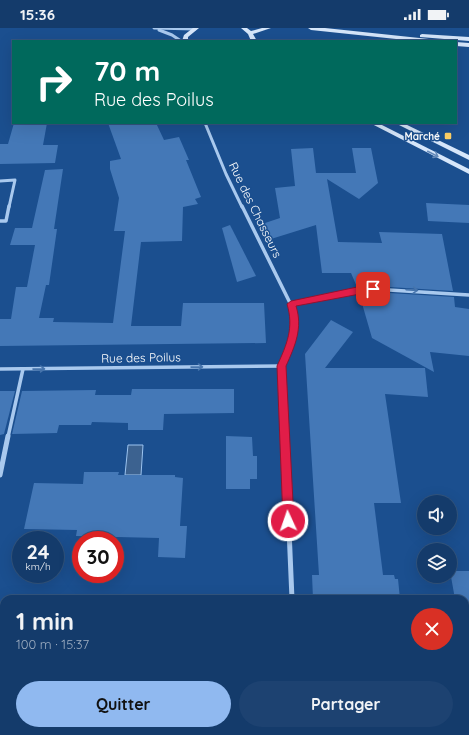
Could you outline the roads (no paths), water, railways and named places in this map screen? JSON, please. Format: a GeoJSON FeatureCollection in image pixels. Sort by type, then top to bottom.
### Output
{"type":"FeatureCollection","features":[{"type":"Feature","properties":{"kind":"street"},"geometry":{"type":"LineString","coordinates":[[153,28],[196,28]]}},
{"type":"Feature","properties":{"kind":"street"},"geometry":{"type":"LineString","coordinates":[[153,28],[172,35],[180,40]]}},
{"type":"Feature","properties":{"kind":"street"},"geometry":{"type":"LineString","coordinates":[[185,40],[186,36],[196,28]]}},
{"type":"Feature","properties":{"kind":"street"},"geometry":{"type":"LineString","coordinates":[[244,28],[250,33],[254,40]]}},
{"type":"Feature","properties":{"kind":"street"},"geometry":{"type":"LineString","coordinates":[[250,33],[268,28]]}},
{"type":"Feature","properties":{"kind":"street"},"geometry":{"type":"LineString","coordinates":[[311,28],[422,40]]}},
{"type":"Feature","properties":{"kind":"street"},"geometry":{"type":"LineString","coordinates":[[384,35],[469,39]]}},
{"type":"Feature","properties":{"kind":"street"},"geometry":{"type":"LineString","coordinates":[[457,44],[469,45]]}},
{"type":"Feature","properties":{"kind":"street","name":"Rue des Chasseurs"},"geometry":{"type":"LineString","coordinates":[[204,124],[226,174],[291,304],[295,318],[294,333],[290,348],[282,366]]}},
{"type":"Feature","properties":{"kind":"street"},"geometry":{"type":"LineString","coordinates":[[375,124],[469,172]]}},
{"type":"Feature","properties":{"kind":"street"},"geometry":{"type":"LineString","coordinates":[[400,124],[469,158]]}},
{"type":"Feature","properties":{"kind":"street"},"geometry":{"type":"LineString","coordinates":[[0,181],[15,180],[6,221],[0,221]]}},
{"type":"Feature","properties":{"kind":"street"},"geometry":{"type":"LineString","coordinates":[[291,304],[373,289],[469,295]]}},
{"type":"Feature","properties":{"kind":"street"},"geometry":{"type":"LineString","coordinates":[[282,366],[292,595]]}},
{"type":"Feature","properties":{"kind":"street","name":"Rue des Poilus"},"geometry":{"type":"LineString","coordinates":[[0,369],[282,366]]}},
{"type":"Feature","properties":{"kind":"street"},"geometry":{"type":"LineString","coordinates":[[0,475],[23,369]]}},
{"type":"Feature","properties":{"kind":"water"},"geometry":{"type":"Polygon","coordinates":[[[128,445],[143,445],[141,475],[125,475],[128,445]]]}},
{"type":"Feature","properties":{"kind":"place","name":"Marché"},"geometry":{"type":"Point","coordinates":[448,136]}}]}
